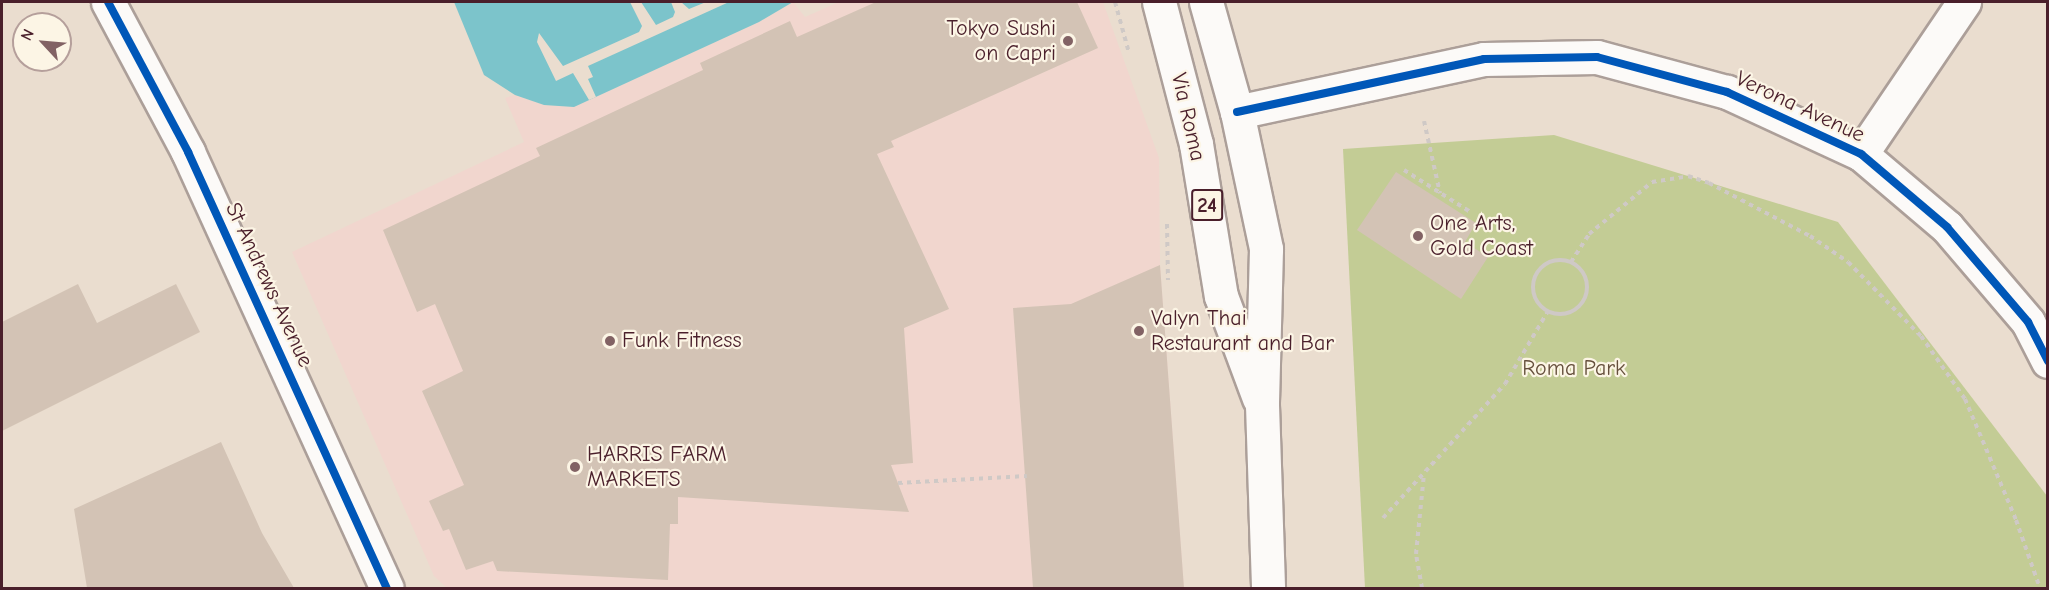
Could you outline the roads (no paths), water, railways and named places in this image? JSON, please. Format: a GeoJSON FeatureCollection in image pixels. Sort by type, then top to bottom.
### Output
{"type":"FeatureCollection","features":[{"type":"Feature","properties":{"kind":"street","name":"St Andrews Avenue"},"geometry":{"type":"LineString","coordinates":[[108,2],[188,152],[387,588]]}},
{"type":"Feature","properties":{"kind":"street","name":"Via Roma"},"geometry":{"type":"LineString","coordinates":[[1159,2],[1196,144],[1221,296],[1262,405]]}},
{"type":"Feature","properties":{"kind":"street","name":"Via Roma"},"geometry":{"type":"LineString","coordinates":[[1206,2],[1237,112],[1266,249],[1262,405],[1268,588]]}},
{"type":"Feature","properties":{"kind":"street"},"geometry":{"type":"LineString","coordinates":[[1861,154],[1964,2]]}},
{"type":"Feature","properties":{"kind":"street","name":"Verona Avenue"},"geometry":{"type":"LineString","coordinates":[[1237,112],[1484,59],[1597,57],[1727,92],[1861,154],[1947,226],[2028,322],[2048,362]]}},
{"type":"Feature","properties":{"kind":"water"},"geometry":{"type":"Polygon","coordinates":[[[454,2],[793,2],[759,22],[574,107],[544,105],[515,95],[484,75],[454,2]]]}},
{"type":"Feature","properties":{"kind":"place","name":"Tokyo Sushi on Capri"},"geometry":{"type":"Point","coordinates":[1068,41]}},
{"type":"Feature","properties":{"kind":"place","name":"One Arts, Gold Coast"},"geometry":{"type":"Point","coordinates":[1418,236]}},
{"type":"Feature","properties":{"kind":"place","name":"Valyn Thai Restaurant and Bar"},"geometry":{"type":"Point","coordinates":[1139,331]}},
{"type":"Feature","properties":{"kind":"place","name":"Funk Fitness"},"geometry":{"type":"Point","coordinates":[610,341]}},
{"type":"Feature","properties":{"kind":"place","name":"HARRIS FARM MARKETS"},"geometry":{"type":"Point","coordinates":[575,467]}},
{"type":"Feature","properties":{"kind":"park label","name":"Roma Park"},"geometry":{"type":"Point","coordinates":[1574,369]}}]}
